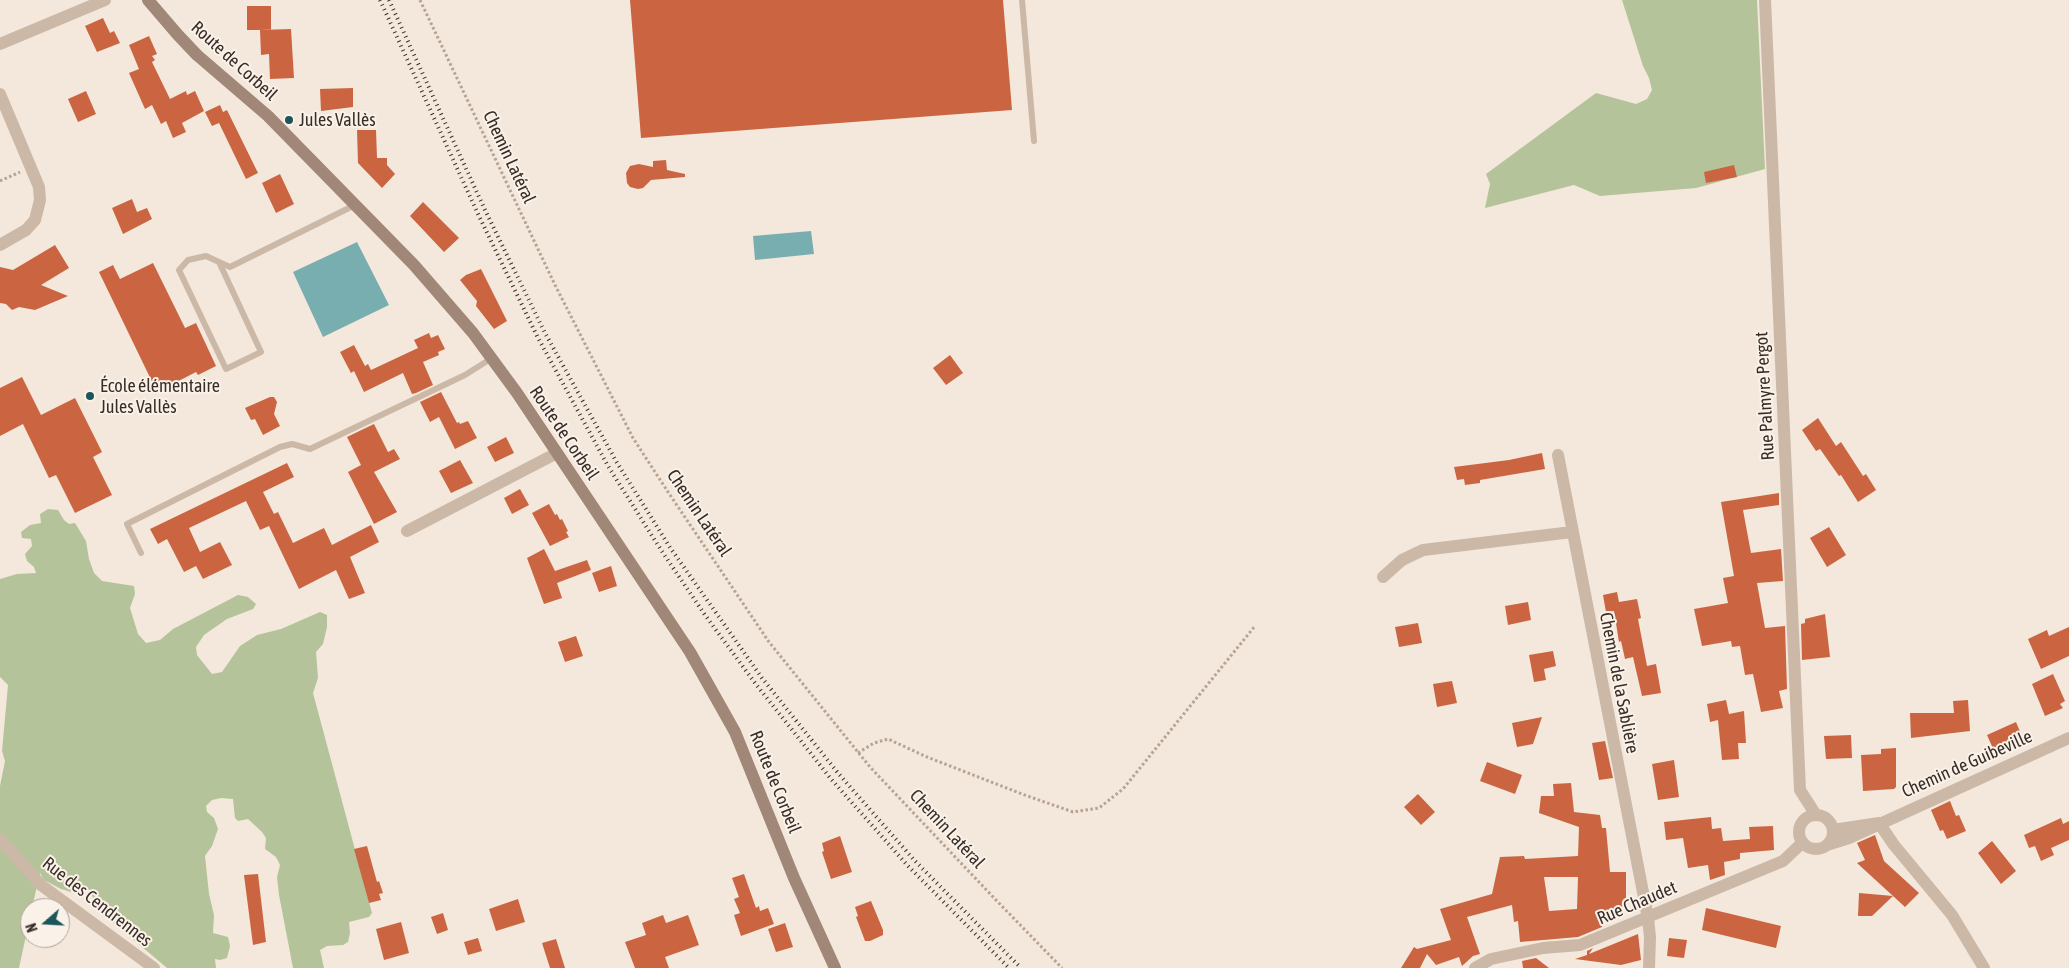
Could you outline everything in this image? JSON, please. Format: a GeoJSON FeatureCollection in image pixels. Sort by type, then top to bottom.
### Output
{"type":"FeatureCollection","features":[{"type":"Feature","properties":{"kind":"main road","name":"Route de Corbeil"},"geometry":{"type":"LineString","coordinates":[[148,0],[178,35],[268,116],[414,265],[473,333],[492,358],[690,652],[736,732],[794,878],[835,968]]}},
{"type":"Feature","properties":{"kind":"street"},"geometry":{"type":"LineString","coordinates":[[0,44],[105,0]]}},
{"type":"Feature","properties":{"kind":"street","name":"Rue Palmyre Pergot"},"geometry":{"type":"LineString","coordinates":[[1764,0],[1802,822]]}},
{"type":"Feature","properties":{"kind":"street"},"geometry":{"type":"LineString","coordinates":[[0,94],[39,187],[40,200],[35,220],[26,230],[0,246]]}},
{"type":"Feature","properties":{"kind":"street"},"geometry":{"type":"LineString","coordinates":[[407,531],[557,453]]}},
{"type":"Feature","properties":{"kind":"street","name":"Chemin de la Sablière"},"geometry":{"type":"LineString","coordinates":[[1558,455],[1648,918],[1650,937],[1649,968]]}},
{"type":"Feature","properties":{"kind":"street"},"geometry":{"type":"LineString","coordinates":[[1383,577],[1402,560],[1423,550],[1572,532]]}},
{"type":"Feature","properties":{"kind":"street","name":"Chemin de Guibeville"},"geometry":{"type":"LineString","coordinates":[[1879,823],[2069,738]]}},
{"type":"Feature","properties":{"kind":"street"},"geometry":{"type":"LineString","coordinates":[[1800,790],[1816,815]]}},
{"type":"Feature","properties":{"kind":"street"},"geometry":{"type":"LineString","coordinates":[[1827,845],[1833,835],[1829,820],[1816,815],[1810,816],[1802,822],[1799,832],[1802,843],[1812,849],[1823,848],[1849,838],[1879,823]]}},
{"type":"Feature","properties":{"kind":"street"},"geometry":{"type":"LineString","coordinates":[[1833,830],[1879,823]]}},
{"type":"Feature","properties":{"kind":"street"},"geometry":{"type":"LineString","coordinates":[[1879,823],[1894,845],[1952,915],[1984,968]]}},
{"type":"Feature","properties":{"kind":"street","name":"Rue des Cendrennes"},"geometry":{"type":"LineString","coordinates":[[0,839],[41,885],[154,968]]}},
{"type":"Feature","properties":{"kind":"street","name":"Rue Chaudet"},"geometry":{"type":"LineString","coordinates":[[1475,968],[1490,959],[1543,948],[1580,946],[1783,861],[1802,843]]}},
{"type":"Feature","properties":{"kind":"lane"},"geometry":{"type":"LineString","coordinates":[[1022,0],[1034,141]]}},
{"type":"Feature","properties":{"kind":"lane"},"geometry":{"type":"LineString","coordinates":[[219,262],[261,352],[226,369],[179,270],[188,260],[206,256],[230,267],[355,205]]}},
{"type":"Feature","properties":{"kind":"lane"},"geometry":{"type":"LineString","coordinates":[[141,553],[127,524],[280,447],[292,444],[310,449],[465,375],[492,358]]}},
{"type":"Feature","properties":{"kind":"path","name":"Chemin Latéral"},"geometry":{"type":"LineString","coordinates":[[420,0],[555,285],[633,438],[769,642],[858,752],[988,892],[1062,968]]}},
{"type":"Feature","properties":{"kind":"path"},"geometry":{"type":"LineString","coordinates":[[858,752],[874,743],[888,739],[927,757],[1073,812],[1099,808],[1123,789],[1255,626]]}},
{"type":"Feature","properties":{"kind":"green space"},"geometry":{"type":"Polygon","coordinates":[[[1622,0],[1757,0],[1765,169],[1696,188],[1600,196],[1574,185],[1485,208],[1490,184],[1486,174],[1596,93],[1636,104],[1647,99],[1652,90],[1649,78],[1643,66],[1622,0]]]}},
{"type":"Feature","properties":{"kind":"green space"},"geometry":{"type":"Polygon","coordinates":[[[48,509],[58,510],[69,524],[75,523],[86,541],[94,573],[102,581],[134,586],[135,594],[130,608],[138,634],[146,643],[160,640],[173,629],[238,595],[248,597],[256,604],[253,609],[227,619],[204,635],[196,647],[197,655],[212,674],[222,672],[240,646],[257,635],[281,629],[320,612],[327,615],[327,627],[323,644],[316,652],[318,678],[313,693],[372,913],[369,917],[349,922],[350,933],[348,942],[343,945],[327,946],[320,950],[324,968],[293,968],[279,895],[277,877],[280,865],[276,857],[265,849],[266,838],[262,832],[248,819],[238,821],[235,818],[233,799],[221,798],[212,800],[206,806],[207,812],[214,818],[218,829],[212,846],[205,856],[209,894],[214,915],[213,933],[228,937],[230,946],[227,958],[215,959],[216,968],[167,968],[97,909],[90,890],[80,888],[71,892],[61,889],[44,880],[40,873],[34,898],[20,898],[20,948],[23,948],[19,968],[0,968],[0,786],[5,761],[2,751],[8,685],[0,677],[0,579],[17,574],[36,573],[34,567],[27,561],[25,554],[32,546],[31,539],[22,538],[21,532],[30,525],[41,523],[40,514],[48,509]]]}},
{"type":"Feature","properties":{"kind":"water"},"geometry":{"type":"Polygon","coordinates":[[[811,231],[814,254],[755,260],[753,236],[811,231]]]}},
{"type":"Feature","properties":{"kind":"water"},"geometry":{"type":"Polygon","coordinates":[[[357,242],[389,305],[323,337],[293,272],[357,242]]]}},
{"type":"Feature","properties":{"kind":"building"},"geometry":{"type":"Polygon","coordinates":[[[630,0],[1003,0],[1012,110],[641,138],[630,0]]]}},
{"type":"Feature","properties":{"kind":"building"},"geometry":{"type":"Polygon","coordinates":[[[247,6],[271,6],[271,30],[247,30],[247,6]]]}},
{"type":"Feature","properties":{"kind":"building"},"geometry":{"type":"Polygon","coordinates":[[[103,18],[110,33],[114,31],[120,43],[97,52],[85,26],[103,18]]]}},
{"type":"Feature","properties":{"kind":"building"},"geometry":{"type":"Polygon","coordinates":[[[291,29],[294,78],[270,79],[269,54],[261,55],[260,30],[291,29]]]}},
{"type":"Feature","properties":{"kind":"building"},"geometry":{"type":"Polygon","coordinates":[[[149,36],[157,54],[152,56],[155,60],[152,62],[170,99],[186,91],[187,95],[195,91],[204,111],[182,123],[186,132],[173,138],[166,121],[161,124],[152,105],[145,109],[129,73],[139,69],[129,45],[149,36]]]}},
{"type":"Feature","properties":{"kind":"building"},"geometry":{"type":"Polygon","coordinates":[[[353,88],[353,107],[321,111],[320,89],[353,88]]]}},
{"type":"Feature","properties":{"kind":"building"},"geometry":{"type":"Polygon","coordinates":[[[86,91],[96,114],[78,122],[68,99],[86,91]]]}},
{"type":"Feature","properties":{"kind":"building"},"geometry":{"type":"Polygon","coordinates":[[[220,105],[223,112],[227,110],[258,173],[246,179],[219,123],[212,126],[205,112],[220,105]]]}},
{"type":"Feature","properties":{"kind":"building"},"geometry":{"type":"Polygon","coordinates":[[[357,130],[376,130],[377,158],[387,158],[387,165],[395,174],[382,188],[358,163],[357,130]]]}},
{"type":"Feature","properties":{"kind":"building"},"geometry":{"type":"Polygon","coordinates":[[[666,160],[667,170],[685,174],[685,177],[651,180],[643,188],[638,189],[630,187],[627,183],[626,173],[630,166],[639,164],[653,167],[653,161],[666,160]]]}},
{"type":"Feature","properties":{"kind":"building"},"geometry":{"type":"Polygon","coordinates":[[[1734,165],[1737,177],[1706,183],[1704,172],[1734,165]]]}},
{"type":"Feature","properties":{"kind":"building"},"geometry":{"type":"Polygon","coordinates":[[[280,174],[294,204],[276,213],[262,183],[280,174]]]}},
{"type":"Feature","properties":{"kind":"building"},"geometry":{"type":"Polygon","coordinates":[[[132,199],[137,212],[147,208],[152,219],[123,234],[112,208],[132,199]]]}},
{"type":"Feature","properties":{"kind":"building"},"geometry":{"type":"Polygon","coordinates":[[[423,202],[459,238],[444,252],[410,216],[423,202]]]}},
{"type":"Feature","properties":{"kind":"building"},"geometry":{"type":"Polygon","coordinates":[[[55,245],[69,268],[41,285],[68,296],[35,310],[19,307],[12,310],[6,304],[0,303],[0,267],[13,270],[55,245]]]}},
{"type":"Feature","properties":{"kind":"building"},"geometry":{"type":"Polygon","coordinates":[[[153,263],[185,328],[196,323],[216,366],[198,375],[196,372],[157,392],[99,272],[113,265],[120,279],[153,263]]]}},
{"type":"Feature","properties":{"kind":"building"},"geometry":{"type":"Polygon","coordinates":[[[481,269],[507,321],[494,329],[476,306],[477,301],[460,280],[466,275],[481,269]]]}},
{"type":"Feature","properties":{"kind":"building"},"geometry":{"type":"Polygon","coordinates":[[[429,333],[431,338],[438,335],[445,349],[438,352],[439,355],[423,362],[433,385],[412,394],[403,373],[364,392],[354,371],[351,373],[340,352],[354,345],[365,366],[368,364],[371,370],[418,348],[414,340],[429,333]]]}},
{"type":"Feature","properties":{"kind":"building"},"geometry":{"type":"Polygon","coordinates":[[[950,355],[963,373],[946,385],[933,368],[950,355]]]}},
{"type":"Feature","properties":{"kind":"building"},"geometry":{"type":"Polygon","coordinates":[[[22,377],[41,415],[75,398],[102,452],[93,457],[112,495],[75,513],[56,475],[49,478],[23,424],[0,436],[0,388],[22,377]]]}},
{"type":"Feature","properties":{"kind":"building"},"geometry":{"type":"Polygon","coordinates":[[[441,392],[457,423],[459,422],[460,424],[468,421],[477,438],[455,449],[439,417],[430,422],[420,402],[441,392]]]}},
{"type":"Feature","properties":{"kind":"building"},"geometry":{"type":"Polygon","coordinates":[[[274,397],[277,402],[274,414],[280,426],[263,435],[255,419],[251,420],[245,408],[274,397]]]}},
{"type":"Feature","properties":{"kind":"building"},"geometry":{"type":"Polygon","coordinates":[[[1818,418],[1836,446],[1841,442],[1863,476],[1866,474],[1876,490],[1858,502],[1841,475],[1839,476],[1820,449],[1816,451],[1802,430],[1818,418]]]}},
{"type":"Feature","properties":{"kind":"building"},"geometry":{"type":"Polygon","coordinates":[[[374,424],[388,452],[394,449],[400,459],[374,472],[397,512],[374,524],[348,472],[361,465],[347,437],[374,424]]]}},
{"type":"Feature","properties":{"kind":"building"},"geometry":{"type":"Polygon","coordinates":[[[506,437],[514,453],[495,462],[487,447],[506,437]]]}},
{"type":"Feature","properties":{"kind":"building"},"geometry":{"type":"Polygon","coordinates":[[[1542,453],[1545,469],[1480,480],[1480,483],[1465,485],[1464,479],[1457,480],[1454,467],[1509,460],[1542,453]]]}},
{"type":"Feature","properties":{"kind":"building"},"geometry":{"type":"Polygon","coordinates":[[[460,460],[473,483],[451,493],[439,471],[460,460]]]}},
{"type":"Feature","properties":{"kind":"building"},"geometry":{"type":"Polygon","coordinates":[[[287,463],[294,477],[263,492],[274,514],[278,512],[293,543],[324,528],[332,545],[371,525],[379,542],[350,557],[365,593],[349,599],[336,570],[299,589],[269,526],[260,530],[246,501],[189,528],[200,552],[220,542],[232,565],[203,579],[196,566],[184,572],[167,539],[158,544],[150,529],[287,463]]]}},
{"type":"Feature","properties":{"kind":"building"},"geometry":{"type":"Polygon","coordinates":[[[520,489],[529,505],[512,514],[504,498],[520,489]]]}},
{"type":"Feature","properties":{"kind":"building"},"geometry":{"type":"Polygon","coordinates":[[[1779,493],[1779,505],[1743,510],[1751,553],[1781,549],[1783,581],[1757,583],[1765,628],[1785,626],[1787,689],[1779,691],[1783,708],[1761,712],[1753,674],[1745,675],[1740,646],[1732,647],[1731,641],[1702,646],[1694,609],[1728,603],[1723,578],[1734,576],[1721,502],[1779,493]]]}},
{"type":"Feature","properties":{"kind":"building"},"geometry":{"type":"Polygon","coordinates":[[[549,504],[555,515],[557,514],[560,520],[562,519],[569,537],[550,546],[532,513],[549,504]]]}},
{"type":"Feature","properties":{"kind":"building"},"geometry":{"type":"Polygon","coordinates":[[[1829,527],[1846,555],[1827,567],[1810,538],[1829,527]]]}},
{"type":"Feature","properties":{"kind":"building"},"geometry":{"type":"Polygon","coordinates":[[[544,549],[555,571],[587,560],[591,570],[557,583],[562,598],[544,604],[527,558],[544,549]]]}},
{"type":"Feature","properties":{"kind":"building"},"geometry":{"type":"Polygon","coordinates":[[[611,566],[617,586],[599,592],[592,573],[611,566]]]}},
{"type":"Feature","properties":{"kind":"building"},"geometry":{"type":"Polygon","coordinates":[[[1617,592],[1619,602],[1637,599],[1641,618],[1638,619],[1647,666],[1656,664],[1661,693],[1642,696],[1633,657],[1625,659],[1621,641],[1619,642],[1614,611],[1606,612],[1603,595],[1617,592]]]}},
{"type":"Feature","properties":{"kind":"building"},"geometry":{"type":"Polygon","coordinates":[[[1528,602],[1531,620],[1508,625],[1505,606],[1528,602]]]}},
{"type":"Feature","properties":{"kind":"building"},"geometry":{"type":"Polygon","coordinates":[[[1825,614],[1830,657],[1802,660],[1801,624],[1805,623],[1805,619],[1825,614]]]}},
{"type":"Feature","properties":{"kind":"building"},"geometry":{"type":"Polygon","coordinates":[[[1418,623],[1422,643],[1399,647],[1395,627],[1418,623]]]}},
{"type":"Feature","properties":{"kind":"building"},"geometry":{"type":"Polygon","coordinates":[[[2069,627],[2069,656],[2041,669],[2028,639],[2047,630],[2049,636],[2069,627]]]}},
{"type":"Feature","properties":{"kind":"building"},"geometry":{"type":"Polygon","coordinates":[[[576,636],[583,656],[565,662],[558,642],[576,636]]]}},
{"type":"Feature","properties":{"kind":"building"},"geometry":{"type":"Polygon","coordinates":[[[1553,651],[1556,666],[1544,669],[1546,680],[1534,682],[1529,655],[1553,651]]]}},
{"type":"Feature","properties":{"kind":"building"},"geometry":{"type":"Polygon","coordinates":[[[2053,674],[2065,701],[2060,704],[2063,708],[2045,716],[2032,684],[2053,674]]]}},
{"type":"Feature","properties":{"kind":"building"},"geometry":{"type":"Polygon","coordinates":[[[1452,681],[1457,703],[1437,707],[1433,684],[1452,681]]]}},
{"type":"Feature","properties":{"kind":"building"},"geometry":{"type":"Polygon","coordinates":[[[1726,700],[1729,714],[1744,711],[1746,743],[1738,743],[1739,759],[1722,760],[1718,720],[1710,722],[1707,704],[1726,700]]]}},
{"type":"Feature","properties":{"kind":"building"},"geometry":{"type":"Polygon","coordinates":[[[1968,700],[1970,731],[1911,738],[1910,713],[1954,713],[1953,701],[1968,700]]]}},
{"type":"Feature","properties":{"kind":"building"},"geometry":{"type":"Polygon","coordinates":[[[1542,717],[1533,744],[1517,747],[1512,723],[1542,717]]]}},
{"type":"Feature","properties":{"kind":"building"},"geometry":{"type":"Polygon","coordinates":[[[2016,722],[2024,741],[1995,753],[1987,735],[2016,722]]]}},
{"type":"Feature","properties":{"kind":"building"},"geometry":{"type":"Polygon","coordinates":[[[1851,735],[1852,758],[1826,759],[1824,736],[1851,735]]]}},
{"type":"Feature","properties":{"kind":"building"},"geometry":{"type":"Polygon","coordinates":[[[1605,741],[1613,778],[1599,780],[1592,743],[1605,741]]]}},
{"type":"Feature","properties":{"kind":"building"},"geometry":{"type":"Polygon","coordinates":[[[1896,748],[1896,787],[1894,789],[1863,791],[1861,755],[1881,754],[1881,749],[1896,748]]]}},
{"type":"Feature","properties":{"kind":"building"},"geometry":{"type":"Polygon","coordinates":[[[1674,760],[1679,797],[1658,800],[1652,764],[1674,760]]]}},
{"type":"Feature","properties":{"kind":"building"},"geometry":{"type":"Polygon","coordinates":[[[1487,762],[1522,775],[1515,794],[1480,781],[1487,762]]]}},
{"type":"Feature","properties":{"kind":"building"},"geometry":{"type":"Polygon","coordinates":[[[1571,783],[1574,812],[1600,815],[1602,828],[1606,828],[1610,872],[1626,872],[1626,900],[1617,918],[1600,913],[1602,927],[1578,937],[1520,942],[1518,921],[1514,922],[1512,905],[1467,917],[1480,954],[1473,956],[1462,966],[1459,957],[1436,965],[1427,954],[1420,968],[1401,968],[1414,947],[1417,949],[1451,940],[1440,909],[1492,894],[1500,857],[1524,856],[1525,859],[1578,856],[1579,827],[1539,813],[1541,796],[1554,796],[1553,784],[1571,783]],[[1544,877],[1549,911],[1577,909],[1578,877],[1544,877]]]}},
{"type":"Feature","properties":{"kind":"building"},"geometry":{"type":"Polygon","coordinates":[[[1418,794],[1435,812],[1421,825],[1404,807],[1418,794]]]}},
{"type":"Feature","properties":{"kind":"building"},"geometry":{"type":"Polygon","coordinates":[[[1950,801],[1956,816],[1959,815],[1966,831],[1947,839],[1943,830],[1940,831],[1931,810],[1950,801]]]}},
{"type":"Feature","properties":{"kind":"building"},"geometry":{"type":"Polygon","coordinates":[[[1711,817],[1712,829],[1721,828],[1723,841],[1750,839],[1749,827],[1773,826],[1774,850],[1740,853],[1740,859],[1724,862],[1725,875],[1710,880],[1708,865],[1688,868],[1683,838],[1666,840],[1664,822],[1711,817]]]}},
{"type":"Feature","properties":{"kind":"building"},"geometry":{"type":"Polygon","coordinates":[[[2061,818],[2063,824],[2069,821],[2069,840],[2051,848],[2054,855],[2041,861],[2035,846],[2029,848],[2024,835],[2061,818]]]}},
{"type":"Feature","properties":{"kind":"building"},"geometry":{"type":"Polygon","coordinates":[[[1875,835],[1884,861],[1919,893],[1905,907],[1857,863],[1865,860],[1857,843],[1875,835]]]}},
{"type":"Feature","properties":{"kind":"building"},"geometry":{"type":"Polygon","coordinates":[[[840,836],[852,872],[831,879],[822,852],[824,851],[822,843],[840,836]]]}},
{"type":"Feature","properties":{"kind":"building"},"geometry":{"type":"Polygon","coordinates":[[[1992,841],[2016,871],[2001,884],[1978,853],[1992,841]]]}},
{"type":"Feature","properties":{"kind":"building"},"geometry":{"type":"Polygon","coordinates":[[[367,846],[377,882],[379,881],[383,893],[379,894],[381,900],[369,903],[354,849],[367,846]]]}},
{"type":"Feature","properties":{"kind":"building"},"geometry":{"type":"Polygon","coordinates":[[[258,874],[266,942],[253,945],[244,875],[258,874]]]}},
{"type":"Feature","properties":{"kind":"building"},"geometry":{"type":"Polygon","coordinates":[[[744,874],[756,908],[759,906],[760,911],[768,908],[774,924],[741,936],[734,915],[740,913],[734,899],[739,897],[732,878],[744,874]]]}},
{"type":"Feature","properties":{"kind":"building"},"geometry":{"type":"Polygon","coordinates":[[[1859,893],[1893,896],[1872,916],[1858,916],[1859,893]]]}},
{"type":"Feature","properties":{"kind":"building"},"geometry":{"type":"Polygon","coordinates":[[[518,899],[525,922],[496,931],[489,909],[518,899]]]}},
{"type":"Feature","properties":{"kind":"building"},"geometry":{"type":"Polygon","coordinates":[[[871,901],[883,930],[883,935],[870,941],[865,941],[856,917],[858,916],[855,907],[871,901]]]}},
{"type":"Feature","properties":{"kind":"building"},"geometry":{"type":"Polygon","coordinates":[[[1706,908],[1781,926],[1776,948],[1702,930],[1706,908]]]}},
{"type":"Feature","properties":{"kind":"building"},"geometry":{"type":"Polygon","coordinates":[[[443,913],[448,930],[437,934],[431,917],[443,913]]]}},
{"type":"Feature","properties":{"kind":"building"},"geometry":{"type":"Polygon","coordinates":[[[663,915],[666,923],[688,915],[699,945],[665,957],[669,968],[635,968],[625,942],[646,935],[642,923],[663,915]]]}},
{"type":"Feature","properties":{"kind":"building"},"geometry":{"type":"Polygon","coordinates":[[[401,922],[409,953],[384,960],[376,929],[401,922]]]}},
{"type":"Feature","properties":{"kind":"building"},"geometry":{"type":"Polygon","coordinates":[[[785,923],[793,947],[776,952],[768,929],[785,923]]]}},
{"type":"Feature","properties":{"kind":"building"},"geometry":{"type":"Polygon","coordinates":[[[1638,934],[1641,960],[1621,965],[1575,959],[1587,955],[1587,951],[1593,948],[1589,954],[1638,934]]]}},
{"type":"Feature","properties":{"kind":"building"},"geometry":{"type":"Polygon","coordinates":[[[478,938],[482,951],[468,955],[464,942],[478,938]]]}},
{"type":"Feature","properties":{"kind":"building"},"geometry":{"type":"Polygon","coordinates":[[[1669,938],[1687,940],[1684,958],[1667,956],[1669,938]]]}},
{"type":"Feature","properties":{"kind":"building"},"geometry":{"type":"Polygon","coordinates":[[[556,939],[565,968],[550,968],[542,943],[556,939]]]}},
{"type":"Feature","properties":{"kind":"building"},"geometry":{"type":"Polygon","coordinates":[[[1536,958],[1549,968],[1523,968],[1522,961],[1536,958]]]}},
{"type":"Feature","properties":{"kind":"railway"},"geometry":{"type":"LineString","coordinates":[[380,0],[478,214],[537,336],[608,466],[661,550],[705,615],[755,683],[831,779],[908,866],[1009,968]]}},
{"type":"Feature","properties":{"kind":"railway"},"geometry":{"type":"LineString","coordinates":[[389,0],[485,210],[545,333],[616,461],[669,546],[762,678],[838,773],[915,861],[1021,968]]}},
{"type":"Feature","properties":{"kind":"place","name":"Jules Vallès"},"geometry":{"type":"Point","coordinates":[289,120]}},
{"type":"Feature","properties":{"kind":"place","name":"École élémentaire Jules Vallès"},"geometry":{"type":"Point","coordinates":[90,396]}}]}
